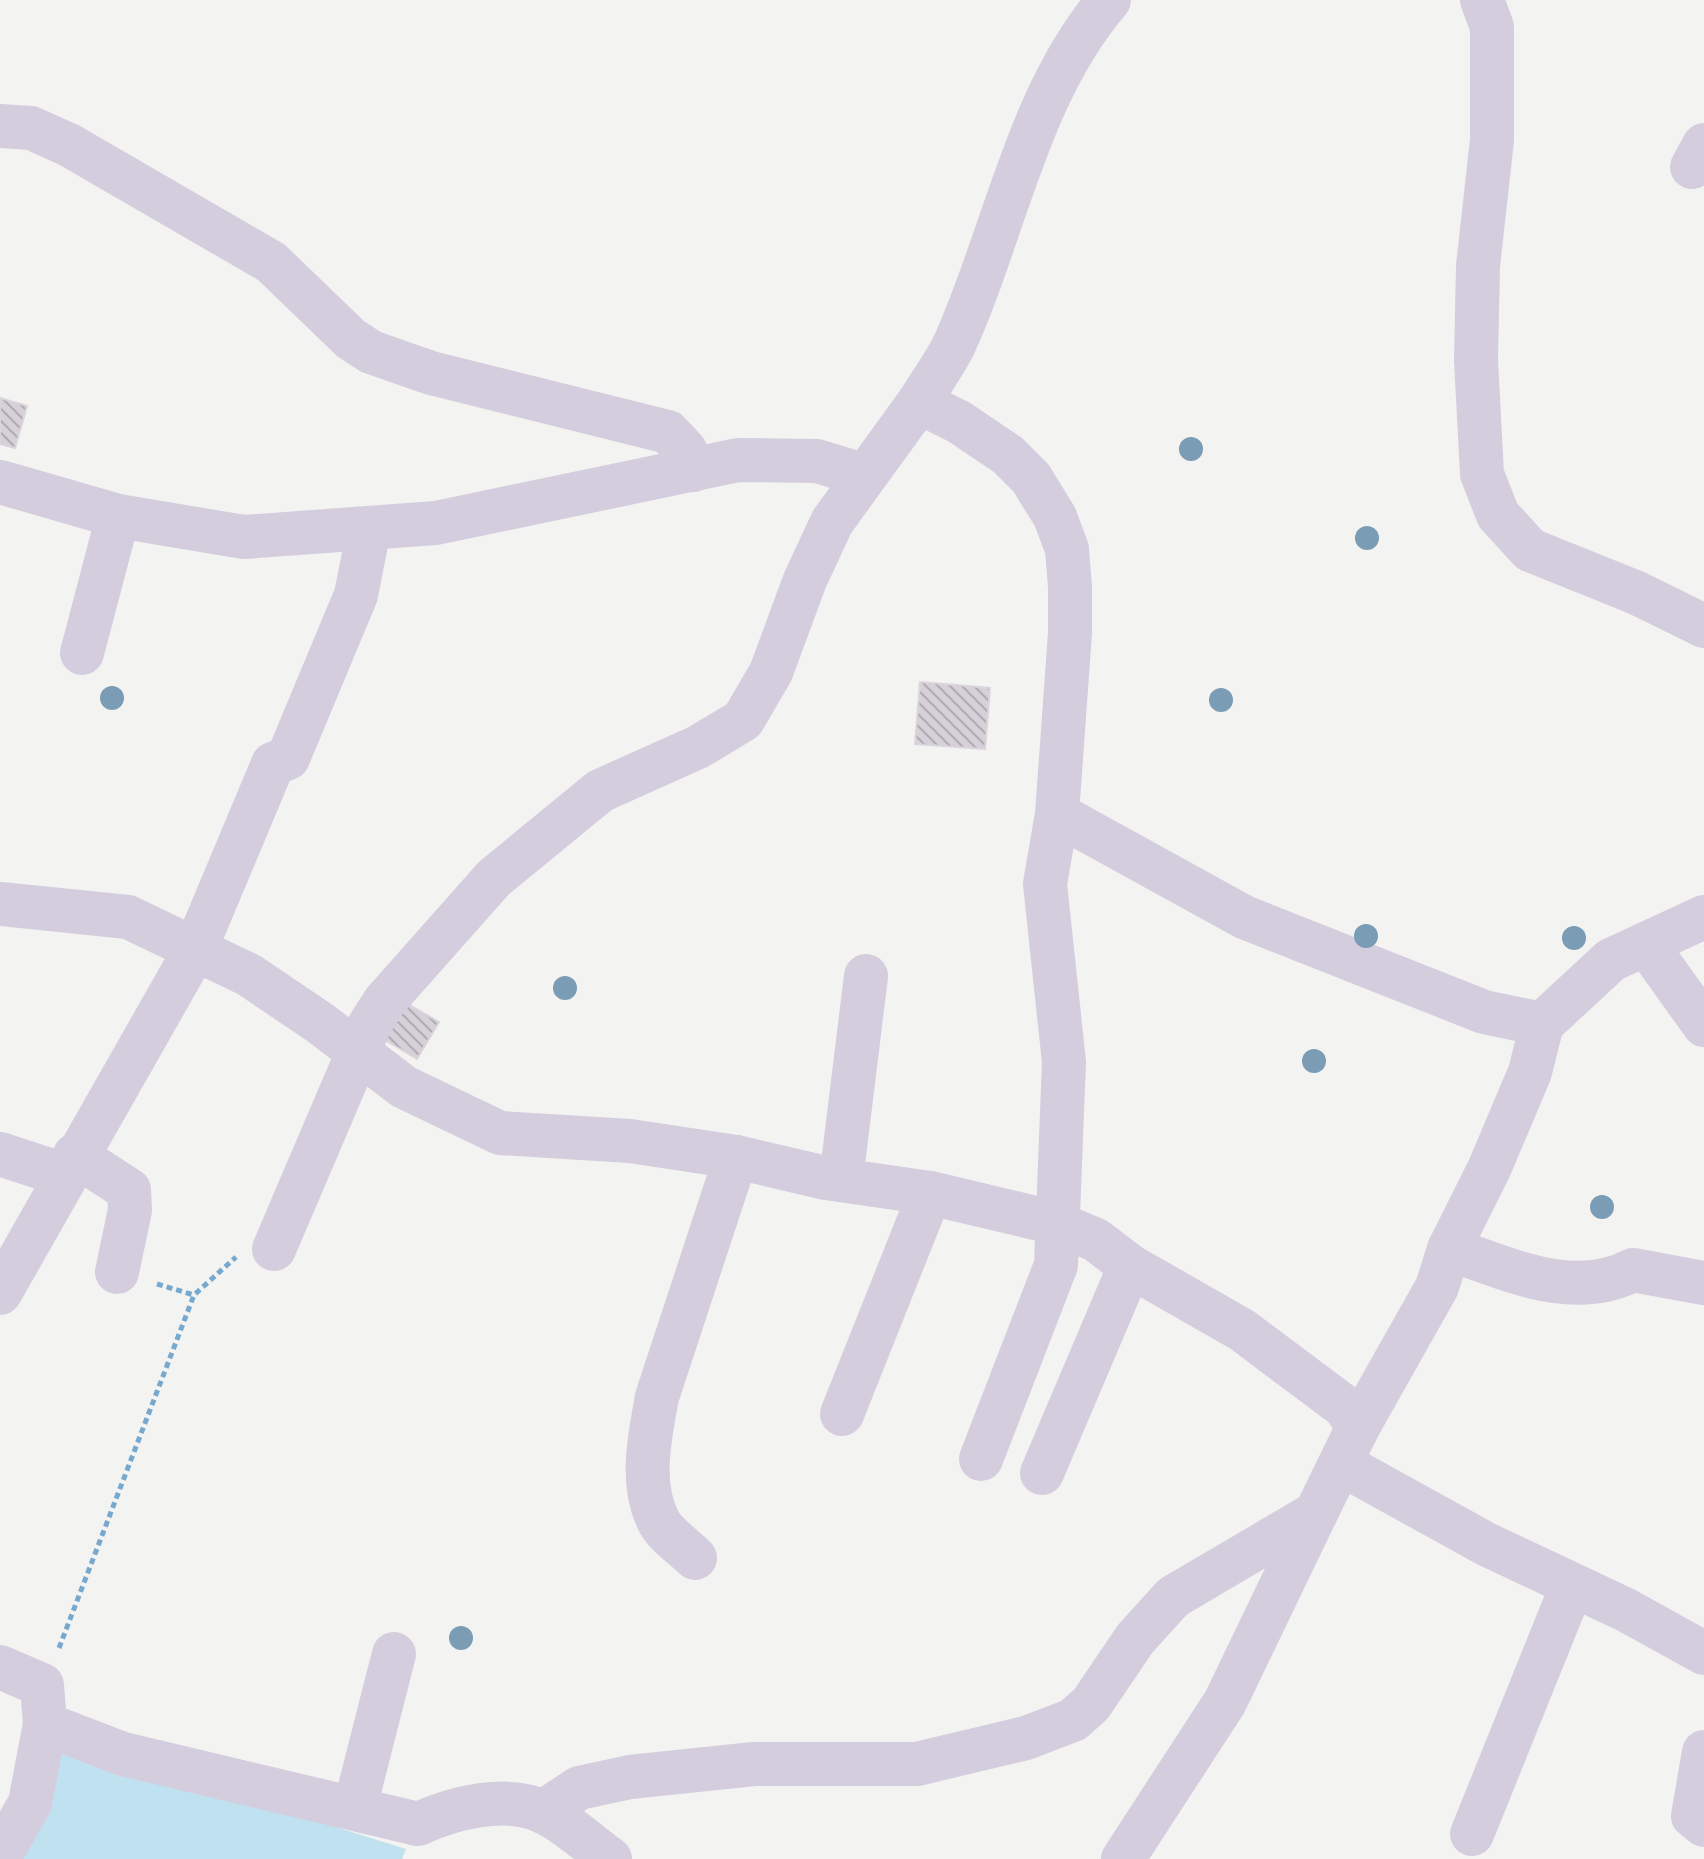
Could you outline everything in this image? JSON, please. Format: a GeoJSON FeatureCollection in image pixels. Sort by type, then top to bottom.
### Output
{"type":"FeatureCollection","features":[{"type":"Feature","properties":{"kind":"street"},"geometry":{"type":"LineString","coordinates":[[274,1249],[370,1024],[384,1002],[471,901],[517,857],[600,791],[698,747],[743,720],[771,672],[805,580],[832,522],[863,475],[919,402],[953,346],[1058,77],[1085,28],[1109,0]]}},
{"type":"Feature","properties":{"kind":"street"},"geometry":{"type":"LineString","coordinates":[[1482,0],[1492,27],[1492,140],[1478,266],[1476,360],[1482,474],[1498,515],[1530,550],[1637,593],[1704,626]]}},
{"type":"Feature","properties":{"kind":"street"},"geometry":{"type":"LineString","coordinates":[[0,126],[31,128],[69,145],[271,262],[351,339],[371,352],[431,373],[668,432],[685,450],[693,470]]}},
{"type":"Feature","properties":{"kind":"street"},"geometry":{"type":"LineString","coordinates":[[919,402],[959,422],[1008,455],[1031,478],[1055,517],[1067,549],[1070,633],[1057,814],[1045,884],[1064,1062],[1056,1265],[981,1459]]}},
{"type":"Feature","properties":{"kind":"street"},"geometry":{"type":"LineString","coordinates":[[0,482],[118,516],[244,537],[436,523],[738,460],[782,458],[817,461],[863,475]]}},
{"type":"Feature","properties":{"kind":"street"},"geometry":{"type":"LineString","coordinates":[[82,653],[118,516]]}},
{"type":"Feature","properties":{"kind":"street"},"geometry":{"type":"LineString","coordinates":[[0,1293],[70,1165],[195,950],[273,764],[288,758],[356,595],[369,529]]}},
{"type":"Feature","properties":{"kind":"street"},"geometry":{"type":"LineString","coordinates":[[1057,814],[1244,917],[1484,1012],[1542,1024]]}},
{"type":"Feature","properties":{"kind":"street"},"geometry":{"type":"LineString","coordinates":[[0,904],[128,917],[280,994],[404,1087],[500,1133],[630,1141],[736,1157],[841,1180],[930,1193],[1056,1223],[1096,1240],[1130,1266],[1242,1330],[1345,1407],[1350,1446]]}},
{"type":"Feature","properties":{"kind":"street"},"geometry":{"type":"LineString","coordinates":[[1123,1859],[1225,1702],[1350,1446],[1437,1287],[1449,1249],[1489,1169],[1530,1072],[1542,1024],[1611,960],[1704,917]]}},
{"type":"Feature","properties":{"kind":"street"},"geometry":{"type":"LineString","coordinates":[[1646,944],[1704,1025]]}},
{"type":"Feature","properties":{"kind":"street"},"geometry":{"type":"LineString","coordinates":[[841,1180],[866,976]]}},
{"type":"Feature","properties":{"kind":"street"},"geometry":{"type":"LineString","coordinates":[[0,1154],[70,1165],[129,1190],[130,1210],[117,1272]]}},
{"type":"Feature","properties":{"kind":"street"},"geometry":{"type":"LineString","coordinates":[[695,1558],[660,1525],[651,1502],[648,1463],[657,1397],[736,1157]]}},
{"type":"Feature","properties":{"kind":"street"},"geometry":{"type":"LineString","coordinates":[[842,1414],[930,1193]]}},
{"type":"Feature","properties":{"kind":"street"},"geometry":{"type":"LineString","coordinates":[[1449,1249],[1553,1283],[1579,1284],[1622,1277],[1633,1270],[1704,1283]]}},
{"type":"Feature","properties":{"kind":"street"},"geometry":{"type":"LineString","coordinates":[[1042,1473],[1130,1266]]}},
{"type":"Feature","properties":{"kind":"street"},"geometry":{"type":"LineString","coordinates":[[1350,1446],[1572,1586],[1626,1610],[1704,1653]]}},
{"type":"Feature","properties":{"kind":"street"},"geometry":{"type":"LineString","coordinates":[[543,1812],[579,1788],[630,1777],[754,1764],[917,1764],[1026,1738],[1073,1720],[1091,1704],[1135,1639],[1173,1597],[1316,1513]]}},
{"type":"Feature","properties":{"kind":"street"},"geometry":{"type":"LineString","coordinates":[[1472,1834],[1572,1586]]}},
{"type":"Feature","properties":{"kind":"street"},"geometry":{"type":"LineString","coordinates":[[355,1807],[394,1654]]}},
{"type":"Feature","properties":{"kind":"street"},"geometry":{"type":"LineString","coordinates":[[0,1667],[44,1704],[123,1754],[355,1807],[414,1841],[450,1809],[507,1805],[543,1812],[610,1859]]}},
{"type":"Feature","properties":{"kind":"street"},"geometry":{"type":"LineString","coordinates":[[0,1856],[30,1803],[44,1704]]}},
{"type":"Feature","properties":{"kind":"street"},"geometry":{"type":"LineString","coordinates":[[1704,1752],[1693,1816],[1704,1825]]}},
{"type":"Feature","properties":{"kind":"path"},"geometry":{"type":"LineString","coordinates":[[44,1704],[113,1502],[194,1295],[246,1248],[274,1249]]}},
{"type":"Feature","properties":{"kind":"shaded area"},"geometry":{"type":"Polygon","coordinates":[[[66,1743],[406,1849],[402,1859],[2,1859],[66,1743]]]}},
{"type":"Feature","properties":{"kind":"building"},"geometry":{"type":"Polygon","coordinates":[[[0,398],[27,406],[15,448],[0,444],[0,398]]]}},
{"type":"Feature","properties":{"kind":"building"},"geometry":{"type":"Polygon","coordinates":[[[920,682],[990,688],[985,749],[915,744],[920,682]]]}},
{"type":"Feature","properties":{"kind":"building"},"geometry":{"type":"Polygon","coordinates":[[[406,1003],[439,1022],[417,1059],[385,1040],[406,1003]]]}}]}
